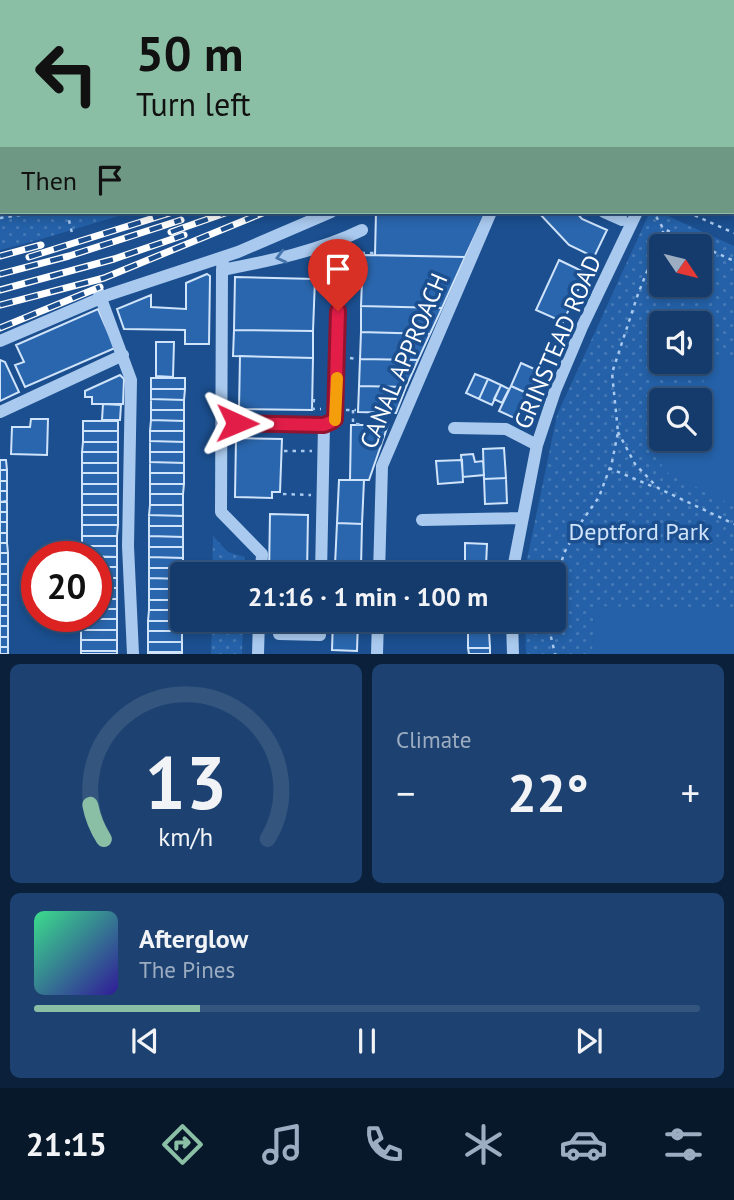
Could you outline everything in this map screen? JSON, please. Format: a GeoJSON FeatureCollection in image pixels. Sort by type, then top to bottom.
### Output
{"type":"FeatureCollection","features":[{"type":"Feature","properties":{"kind":"street"},"geometry":{"type":"LineString","coordinates":[[222,264],[327,214]]}},
{"type":"Feature","properties":{"kind":"street","name":"CANAL APPROACH"},"geometry":{"type":"LineString","coordinates":[[379,562],[382,466],[490,214]]}},
{"type":"Feature","properties":{"kind":"street"},"geometry":{"type":"LineString","coordinates":[[608,214],[622,220]]}},
{"type":"Feature","properties":{"kind":"street","name":"GRINSTEAD ROAD"},"geometry":{"type":"LineString","coordinates":[[514,562],[537,445],[555,391],[636,214]]}},
{"type":"Feature","properties":{"kind":"street"},"geometry":{"type":"LineString","coordinates":[[0,341],[101,297],[222,264],[285,256],[340,241],[362,230]]}},
{"type":"Feature","properties":{"kind":"street"},"geometry":{"type":"LineString","coordinates":[[222,423],[324,425],[335,419],[340,241]]}},
{"type":"Feature","properties":{"kind":"street"},"geometry":{"type":"LineString","coordinates":[[222,264],[221,512],[262,554],[262,562]]}},
{"type":"Feature","properties":{"kind":"street"},"geometry":{"type":"LineString","coordinates":[[101,297],[131,380],[128,546],[132,654]]}},
{"type":"Feature","properties":{"kind":"street"},"geometry":{"type":"LineString","coordinates":[[0,412],[123,355]]}},
{"type":"Feature","properties":{"kind":"street"},"geometry":{"type":"LineString","coordinates":[[321,562],[324,425]]}},
{"type":"Feature","properties":{"kind":"street"},"geometry":{"type":"LineString","coordinates":[[454,428],[506,429],[537,445]]}},
{"type":"Feature","properties":{"kind":"street"},"geometry":{"type":"LineString","coordinates":[[422,520],[522,519]]}},
{"type":"Feature","properties":{"kind":"street"},"geometry":{"type":"LineString","coordinates":[[258,654],[259,632]]}},
{"type":"Feature","properties":{"kind":"street"},"geometry":{"type":"LineString","coordinates":[[279,634],[320,635],[320,632]]}},
{"type":"Feature","properties":{"kind":"street"},"geometry":{"type":"LineString","coordinates":[[377,654],[378,632]]}},
{"type":"Feature","properties":{"kind":"street"},"geometry":{"type":"LineString","coordinates":[[512,632],[513,654]]}},
{"type":"Feature","properties":{"kind":"path"},"geometry":{"type":"LineString","coordinates":[[0,218],[27,214]]}},
{"type":"Feature","properties":{"kind":"path"},"geometry":{"type":"LineString","coordinates":[[67,214],[72,233]]}},
{"type":"Feature","properties":{"kind":"path"},"geometry":{"type":"LineString","coordinates":[[655,214],[664,229],[734,261]]}},
{"type":"Feature","properties":{"kind":"path"},"geometry":{"type":"LineString","coordinates":[[691,214],[734,233]]}},
{"type":"Feature","properties":{"kind":"path"},"geometry":{"type":"LineString","coordinates":[[562,562],[582,521],[599,497],[610,468],[618,432],[612,373],[638,294],[664,229]]}},
{"type":"Feature","properties":{"kind":"path"},"geometry":{"type":"LineString","coordinates":[[350,254],[374,253]]}},
{"type":"Feature","properties":{"kind":"path"},"geometry":{"type":"LineString","coordinates":[[347,358],[358,359]]}},
{"type":"Feature","properties":{"kind":"path"},"geometry":{"type":"LineString","coordinates":[[353,410],[353,424],[391,425]]}},
{"type":"Feature","properties":{"kind":"path"},"geometry":{"type":"LineString","coordinates":[[618,432],[635,464],[657,488]]}},
{"type":"Feature","properties":{"kind":"path"},"geometry":{"type":"LineString","coordinates":[[284,451],[312,451]]}},
{"type":"Feature","properties":{"kind":"path"},"geometry":{"type":"LineString","coordinates":[[610,468],[734,524]]}},
{"type":"Feature","properties":{"kind":"path"},"geometry":{"type":"LineString","coordinates":[[282,494],[312,495]]}},
{"type":"Feature","properties":{"kind":"path"},"geometry":{"type":"LineString","coordinates":[[550,632],[555,654]]}},
{"type":"Feature","properties":{"kind":"green space"},"geometry":{"type":"Polygon","coordinates":[[[0,214],[125,214],[38,240],[0,250],[0,214]]]}},
{"type":"Feature","properties":{"kind":"green space","name":"Deptford Park"},"geometry":{"type":"Polygon","coordinates":[[[663,214],[708,234],[649,234],[649,298],[712,298],[712,236],[734,246],[734,654],[526,654],[525,632],[566,632],[566,562],[526,562],[557,415],[648,216],[663,214]]]}},
{"type":"Feature","properties":{"kind":"green space"},"geometry":{"type":"Polygon","coordinates":[[[717,354],[734,362],[734,506],[660,469],[669,451],[712,451],[712,388],[700,388],[707,374],[712,374],[712,364],[717,354]]]}},
{"type":"Feature","properties":{"kind":"green space"},"geometry":{"type":"Polygon","coordinates":[[[213,536],[228,552],[245,557],[245,562],[212,562],[213,536]]]}},
{"type":"Feature","properties":{"kind":"green space"},"geometry":{"type":"Polygon","coordinates":[[[594,606],[734,610],[734,654],[592,654],[594,606]]]}},
{"type":"Feature","properties":{"kind":"green space"},"geometry":{"type":"Polygon","coordinates":[[[212,632],[243,632],[242,654],[211,654],[212,632]]]}},
{"type":"Feature","properties":{"kind":"building"},"geometry":{"type":"Polygon","coordinates":[[[376,214],[485,214],[465,257],[375,255],[376,214]]]}},
{"type":"Feature","properties":{"kind":"building"},"geometry":{"type":"Polygon","coordinates":[[[540,214],[578,214],[582,219],[607,230],[594,257],[569,245],[540,214]]]}},
{"type":"Feature","properties":{"kind":"building"},"geometry":{"type":"Polygon","coordinates":[[[363,255],[465,257],[442,308],[361,306],[363,255]]]}},
{"type":"Feature","properties":{"kind":"building"},"geometry":{"type":"Polygon","coordinates":[[[559,260],[586,273],[563,322],[536,310],[559,260]]]}},
{"type":"Feature","properties":{"kind":"building"},"geometry":{"type":"Polygon","coordinates":[[[207,274],[210,276],[209,344],[185,344],[185,330],[124,329],[117,309],[151,295],[151,307],[186,309],[186,283],[207,274]]]}},
{"type":"Feature","properties":{"kind":"building"},"geometry":{"type":"Polygon","coordinates":[[[235,277],[315,279],[313,331],[234,330],[235,277]]]}},
{"type":"Feature","properties":{"kind":"building"},"geometry":{"type":"Polygon","coordinates":[[[361,306],[442,308],[430,334],[361,332],[361,306]]]}},
{"type":"Feature","properties":{"kind":"building"},"geometry":{"type":"Polygon","coordinates":[[[98,309],[115,348],[25,387],[15,365],[24,362],[16,345],[98,309]]]}},
{"type":"Feature","properties":{"kind":"building"},"geometry":{"type":"Polygon","coordinates":[[[234,330],[313,331],[313,358],[233,356],[234,330]]]}},
{"type":"Feature","properties":{"kind":"building"},"geometry":{"type":"Polygon","coordinates":[[[361,332],[430,334],[418,360],[360,359],[361,332]]]}},
{"type":"Feature","properties":{"kind":"building"},"geometry":{"type":"Polygon","coordinates":[[[156,342],[174,342],[173,377],[156,376],[156,342]]]}},
{"type":"Feature","properties":{"kind":"building"},"geometry":{"type":"Polygon","coordinates":[[[240,356],[313,358],[312,410],[239,409],[240,356]]]}},
{"type":"Feature","properties":{"kind":"building"},"geometry":{"type":"Polygon","coordinates":[[[360,359],[418,360],[406,387],[359,386],[360,359]]]}},
{"type":"Feature","properties":{"kind":"building"},"geometry":{"type":"Polygon","coordinates":[[[0,360],[5,362],[19,392],[0,401],[0,360]]]}},
{"type":"Feature","properties":{"kind":"building"},"geometry":{"type":"Polygon","coordinates":[[[521,363],[541,372],[531,395],[511,386],[521,363]]]}},
{"type":"Feature","properties":{"kind":"building"},"geometry":{"type":"Polygon","coordinates":[[[475,374],[488,379],[479,399],[466,393],[475,374]]]}},
{"type":"Feature","properties":{"kind":"building"},"geometry":{"type":"Polygon","coordinates":[[[120,375],[124,379],[123,404],[92,404],[92,397],[85,397],[85,391],[120,375]]]}},
{"type":"Feature","properties":{"kind":"building"},"geometry":{"type":"Polygon","coordinates":[[[151,378],[185,378],[185,389],[151,389],[151,378]]]}},
{"type":"Feature","properties":{"kind":"building"},"geometry":{"type":"Polygon","coordinates":[[[488,379],[501,385],[492,405],[479,399],[488,379]]]}},
{"type":"Feature","properties":{"kind":"building"},"geometry":{"type":"Polygon","coordinates":[[[501,385],[509,389],[502,403],[494,399],[501,385]]]}},
{"type":"Feature","properties":{"kind":"building"},"geometry":{"type":"Polygon","coordinates":[[[359,386],[406,387],[396,413],[358,412],[359,386]]]}},
{"type":"Feature","properties":{"kind":"building"},"geometry":{"type":"Polygon","coordinates":[[[511,386],[531,395],[519,420],[499,411],[511,386]]]}},
{"type":"Feature","properties":{"kind":"building"},"geometry":{"type":"Polygon","coordinates":[[[151,389],[185,389],[184,400],[151,399],[151,389]]]}},
{"type":"Feature","properties":{"kind":"building"},"geometry":{"type":"Polygon","coordinates":[[[151,399],[184,400],[184,410],[151,410],[151,399]]]}},
{"type":"Feature","properties":{"kind":"building"},"geometry":{"type":"Polygon","coordinates":[[[103,404],[121,405],[120,420],[102,420],[103,404]]]}},
{"type":"Feature","properties":{"kind":"building"},"geometry":{"type":"Polygon","coordinates":[[[151,410],[184,410],[184,421],[151,420],[151,410]]]}},
{"type":"Feature","properties":{"kind":"building"},"geometry":{"type":"Polygon","coordinates":[[[31,419],[48,419],[47,455],[11,454],[12,427],[30,427],[31,419]]]}},
{"type":"Feature","properties":{"kind":"building"},"geometry":{"type":"Polygon","coordinates":[[[151,420],[184,421],[184,431],[150,431],[151,420]]]}},
{"type":"Feature","properties":{"kind":"building"},"geometry":{"type":"Polygon","coordinates":[[[83,421],[118,421],[118,431],[83,431],[83,421]]]}},
{"type":"Feature","properties":{"kind":"building"},"geometry":{"type":"Polygon","coordinates":[[[351,425],[388,425],[369,480],[350,480],[351,425]]]}},
{"type":"Feature","properties":{"kind":"building"},"geometry":{"type":"Polygon","coordinates":[[[83,431],[118,431],[118,442],[83,442],[83,431]]]}},
{"type":"Feature","properties":{"kind":"building"},"geometry":{"type":"Polygon","coordinates":[[[150,431],[184,431],[184,442],[150,441],[150,431]]]}},
{"type":"Feature","properties":{"kind":"building"},"geometry":{"type":"Polygon","coordinates":[[[236,438],[282,439],[280,492],[272,492],[272,498],[235,497],[236,438]]]}},
{"type":"Feature","properties":{"kind":"building"},"geometry":{"type":"Polygon","coordinates":[[[150,441],[184,442],[184,452],[150,452],[150,441]]]}},
{"type":"Feature","properties":{"kind":"building"},"geometry":{"type":"Polygon","coordinates":[[[83,442],[118,442],[118,452],[82,452],[83,442]]]}},
{"type":"Feature","properties":{"kind":"building"},"geometry":{"type":"Polygon","coordinates":[[[504,448],[506,478],[484,479],[483,449],[504,448]]]}},
{"type":"Feature","properties":{"kind":"building"},"geometry":{"type":"Polygon","coordinates":[[[82,452],[118,452],[118,463],[82,463],[82,452]]]}},
{"type":"Feature","properties":{"kind":"building"},"geometry":{"type":"Polygon","coordinates":[[[150,452],[184,452],[184,463],[150,462],[150,452]]]}},
{"type":"Feature","properties":{"kind":"building"},"geometry":{"type":"Polygon","coordinates":[[[473,454],[475,462],[483,461],[484,475],[463,477],[461,455],[473,454]]]}},
{"type":"Feature","properties":{"kind":"building"},"geometry":{"type":"Polygon","coordinates":[[[0,460],[6,460],[7,470],[0,470],[0,460]]]}},
{"type":"Feature","properties":{"kind":"building"},"geometry":{"type":"Polygon","coordinates":[[[462,460],[463,482],[438,484],[436,461],[462,460]]]}},
{"type":"Feature","properties":{"kind":"building"},"geometry":{"type":"Polygon","coordinates":[[[150,462],[184,463],[184,473],[150,473],[150,462]]]}},
{"type":"Feature","properties":{"kind":"building"},"geometry":{"type":"Polygon","coordinates":[[[82,463],[118,463],[118,473],[82,473],[82,463]]]}},
{"type":"Feature","properties":{"kind":"building"},"geometry":{"type":"Polygon","coordinates":[[[0,470],[7,470],[7,481],[0,481],[0,470]]]}},
{"type":"Feature","properties":{"kind":"building"},"geometry":{"type":"Polygon","coordinates":[[[82,473],[118,473],[118,484],[82,484],[82,473]]]}},
{"type":"Feature","properties":{"kind":"building"},"geometry":{"type":"Polygon","coordinates":[[[150,473],[184,473],[184,484],[150,484],[150,473]]]}},
{"type":"Feature","properties":{"kind":"building"},"geometry":{"type":"Polygon","coordinates":[[[506,478],[507,503],[485,504],[484,479],[506,478]]]}},
{"type":"Feature","properties":{"kind":"building"},"geometry":{"type":"Polygon","coordinates":[[[339,480],[364,480],[362,524],[337,523],[339,480]]]}},
{"type":"Feature","properties":{"kind":"building"},"geometry":{"type":"Polygon","coordinates":[[[0,481],[7,481],[7,491],[0,491],[0,481]]]}},
{"type":"Feature","properties":{"kind":"building"},"geometry":{"type":"Polygon","coordinates":[[[82,484],[118,484],[118,494],[82,494],[82,484]]]}},
{"type":"Feature","properties":{"kind":"building"},"geometry":{"type":"Polygon","coordinates":[[[150,484],[184,484],[183,494],[150,494],[150,484]]]}},
{"type":"Feature","properties":{"kind":"building"},"geometry":{"type":"Polygon","coordinates":[[[0,491],[7,491],[7,501],[0,502],[0,491]]]}},
{"type":"Feature","properties":{"kind":"building"},"geometry":{"type":"Polygon","coordinates":[[[82,494],[118,494],[118,505],[82,505],[82,494]]]}},
{"type":"Feature","properties":{"kind":"building"},"geometry":{"type":"Polygon","coordinates":[[[150,494],[183,494],[183,505],[150,505],[150,494]]]}},
{"type":"Feature","properties":{"kind":"building"},"geometry":{"type":"Polygon","coordinates":[[[7,501],[7,512],[0,512],[0,502],[7,501]]]}},
{"type":"Feature","properties":{"kind":"building"},"geometry":{"type":"Polygon","coordinates":[[[82,505],[118,505],[118,515],[82,515],[82,505]]]}},
{"type":"Feature","properties":{"kind":"building"},"geometry":{"type":"Polygon","coordinates":[[[150,505],[183,505],[183,516],[149,515],[150,505]]]}},
{"type":"Feature","properties":{"kind":"building"},"geometry":{"type":"Polygon","coordinates":[[[0,512],[7,512],[7,522],[0,522],[0,512]]]}},
{"type":"Feature","properties":{"kind":"building"},"geometry":{"type":"Polygon","coordinates":[[[270,514],[308,515],[307,562],[269,562],[270,514]]]}},
{"type":"Feature","properties":{"kind":"building"},"geometry":{"type":"Polygon","coordinates":[[[82,515],[118,515],[118,525],[82,525],[82,515]]]}},
{"type":"Feature","properties":{"kind":"building"},"geometry":{"type":"Polygon","coordinates":[[[149,515],[183,516],[183,526],[149,526],[149,515]]]}},
{"type":"Feature","properties":{"kind":"building"},"geometry":{"type":"Polygon","coordinates":[[[0,522],[7,522],[7,533],[0,533],[0,522]]]}},
{"type":"Feature","properties":{"kind":"building"},"geometry":{"type":"Polygon","coordinates":[[[337,523],[362,524],[361,562],[335,562],[337,523]]]}},
{"type":"Feature","properties":{"kind":"building"},"geometry":{"type":"Polygon","coordinates":[[[82,525],[118,525],[117,536],[82,536],[82,525]]]}},
{"type":"Feature","properties":{"kind":"building"},"geometry":{"type":"Polygon","coordinates":[[[149,526],[183,526],[183,537],[149,536],[149,526]]]}},
{"type":"Feature","properties":{"kind":"building"},"geometry":{"type":"Polygon","coordinates":[[[0,533],[7,533],[7,543],[0,543],[0,533]]]}},
{"type":"Feature","properties":{"kind":"building"},"geometry":{"type":"Polygon","coordinates":[[[82,536],[117,536],[117,546],[112,546],[112,541],[82,541],[82,536]]]}},
{"type":"Feature","properties":{"kind":"building"},"geometry":{"type":"Polygon","coordinates":[[[149,536],[183,537],[183,547],[149,547],[149,536]]]}},
{"type":"Feature","properties":{"kind":"building"},"geometry":{"type":"Polygon","coordinates":[[[0,543],[7,543],[8,553],[0,553],[0,543]]]}},
{"type":"Feature","properties":{"kind":"building"},"geometry":{"type":"Polygon","coordinates":[[[465,543],[487,544],[486,562],[465,562],[465,543]]]}},
{"type":"Feature","properties":{"kind":"building"},"geometry":{"type":"Polygon","coordinates":[[[112,546],[117,546],[117,557],[112,557],[112,546]]]}},
{"type":"Feature","properties":{"kind":"building"},"geometry":{"type":"Polygon","coordinates":[[[149,547],[183,547],[183,558],[149,557],[149,547]]]}},
{"type":"Feature","properties":{"kind":"building"},"geometry":{"type":"Polygon","coordinates":[[[0,553],[8,553],[8,564],[0,564],[0,553]]]}},
{"type":"Feature","properties":{"kind":"building"},"geometry":{"type":"Polygon","coordinates":[[[112,557],[117,557],[117,567],[112,567],[112,557]]]}},
{"type":"Feature","properties":{"kind":"building"},"geometry":{"type":"Polygon","coordinates":[[[149,557],[183,558],[183,562],[170,562],[170,568],[149,568],[149,557]]]}},
{"type":"Feature","properties":{"kind":"building"},"geometry":{"type":"Polygon","coordinates":[[[0,564],[8,564],[8,574],[0,574],[0,564]]]}},
{"type":"Feature","properties":{"kind":"building"},"geometry":{"type":"Polygon","coordinates":[[[112,567],[117,567],[117,578],[112,578],[112,567]]]}},
{"type":"Feature","properties":{"kind":"building"},"geometry":{"type":"Polygon","coordinates":[[[149,568],[170,568],[170,579],[149,578],[149,568]]]}},
{"type":"Feature","properties":{"kind":"building"},"geometry":{"type":"Polygon","coordinates":[[[0,574],[8,574],[8,585],[0,585],[0,574]]]}},
{"type":"Feature","properties":{"kind":"building"},"geometry":{"type":"Polygon","coordinates":[[[112,578],[117,578],[117,588],[112,588],[112,578]]]}},
{"type":"Feature","properties":{"kind":"building"},"geometry":{"type":"Polygon","coordinates":[[[149,578],[170,579],[170,589],[149,589],[149,578]]]}},
{"type":"Feature","properties":{"kind":"building"},"geometry":{"type":"Polygon","coordinates":[[[0,585],[8,585],[8,595],[0,595],[0,585]]]}},
{"type":"Feature","properties":{"kind":"building"},"geometry":{"type":"Polygon","coordinates":[[[112,588],[117,588],[117,599],[112,599],[112,588]]]}},
{"type":"Feature","properties":{"kind":"building"},"geometry":{"type":"Polygon","coordinates":[[[149,589],[170,589],[170,600],[149,600],[149,589]]]}},
{"type":"Feature","properties":{"kind":"building"},"geometry":{"type":"Polygon","coordinates":[[[0,595],[8,595],[8,605],[0,605],[0,595]]]}},
{"type":"Feature","properties":{"kind":"building"},"geometry":{"type":"Polygon","coordinates":[[[112,599],[117,599],[117,609],[112,609],[112,599]]]}},
{"type":"Feature","properties":{"kind":"building"},"geometry":{"type":"Polygon","coordinates":[[[149,600],[170,600],[170,610],[149,610],[149,600]]]}},
{"type":"Feature","properties":{"kind":"building"},"geometry":{"type":"Polygon","coordinates":[[[0,605],[8,605],[8,616],[0,616],[0,605]]]}},
{"type":"Feature","properties":{"kind":"building"},"geometry":{"type":"Polygon","coordinates":[[[112,609],[117,609],[117,619],[112,619],[112,609]]]}},
{"type":"Feature","properties":{"kind":"building"},"geometry":{"type":"Polygon","coordinates":[[[149,610],[170,610],[170,621],[148,621],[149,610]]]}},
{"type":"Feature","properties":{"kind":"building"},"geometry":{"type":"Polygon","coordinates":[[[0,616],[8,616],[8,626],[0,626],[0,616]]]}},
{"type":"Feature","properties":{"kind":"building"},"geometry":{"type":"Polygon","coordinates":[[[112,619],[117,619],[117,630],[112,630],[112,619]]]}},
{"type":"Feature","properties":{"kind":"building"},"geometry":{"type":"Polygon","coordinates":[[[148,621],[170,621],[170,631],[148,631],[148,621]]]}},
{"type":"Feature","properties":{"kind":"building"},"geometry":{"type":"Polygon","coordinates":[[[0,626],[8,626],[8,637],[0,637],[0,626]]]}},
{"type":"Feature","properties":{"kind":"building"},"geometry":{"type":"Polygon","coordinates":[[[117,630],[117,640],[81,640],[81,632],[117,630]]]}},
{"type":"Feature","properties":{"kind":"building"},"geometry":{"type":"Polygon","coordinates":[[[148,631],[182,632],[182,642],[148,642],[148,631]]]}},
{"type":"Feature","properties":{"kind":"building"},"geometry":{"type":"Polygon","coordinates":[[[333,632],[358,632],[357,651],[332,650],[333,632]]]}},
{"type":"Feature","properties":{"kind":"building"},"geometry":{"type":"Polygon","coordinates":[[[468,632],[489,632],[490,648],[468,648],[468,632]]]}},
{"type":"Feature","properties":{"kind":"building"},"geometry":{"type":"Polygon","coordinates":[[[0,637],[8,637],[8,647],[0,647],[0,637]]]}},
{"type":"Feature","properties":{"kind":"building"},"geometry":{"type":"Polygon","coordinates":[[[81,640],[117,640],[117,651],[81,651],[81,640]]]}},
{"type":"Feature","properties":{"kind":"building"},"geometry":{"type":"Polygon","coordinates":[[[148,642],[182,642],[182,652],[148,652],[148,642]]]}},
{"type":"Feature","properties":{"kind":"building"},"geometry":{"type":"Polygon","coordinates":[[[0,647],[8,647],[8,654],[0,654],[0,647]]]}},
{"type":"Feature","properties":{"kind":"building"},"geometry":{"type":"Polygon","coordinates":[[[468,648],[490,648],[490,654],[469,654],[468,648]]]}},
{"type":"Feature","properties":{"kind":"building"},"geometry":{"type":"Polygon","coordinates":[[[81,651],[117,651],[117,654],[81,654],[81,651]]]}},
{"type":"Feature","properties":{"kind":"building"},"geometry":{"type":"Polygon","coordinates":[[[182,652],[182,654],[148,654],[182,652]]]}},
{"type":"Feature","properties":{"kind":"railway"},"geometry":{"type":"LineString","coordinates":[[29,257],[167,214]]}},
{"type":"Feature","properties":{"kind":"railway"},"geometry":{"type":"LineString","coordinates":[[171,232],[222,214]]}},
{"type":"Feature","properties":{"kind":"railway"},"geometry":{"type":"LineString","coordinates":[[0,305],[104,278],[260,214]]}},
{"type":"Feature","properties":{"kind":"railway"},"geometry":{"type":"LineString","coordinates":[[0,274],[69,256],[181,220]]}},
{"type":"Feature","properties":{"kind":"railway"},"geometry":{"type":"LineString","coordinates":[[0,290],[114,259],[184,235]]}},
{"type":"Feature","properties":{"kind":"railway"},"geometry":{"type":"LineString","coordinates":[[0,256],[41,245]]}},
{"type":"Feature","properties":{"kind":"railway"},"geometry":{"type":"LineString","coordinates":[[0,328],[100,287]]}},
{"type":"Feature","properties":{"kind":"slow traffic"},"geometry":{"type":"LineString","coordinates":[[335,420],[337,378]]}},
{"type":"Feature","properties":{"kind":"route"},"geometry":{"type":"LineString","coordinates":[[237,423],[324,425],[335,419],[338,311]]}}]}
